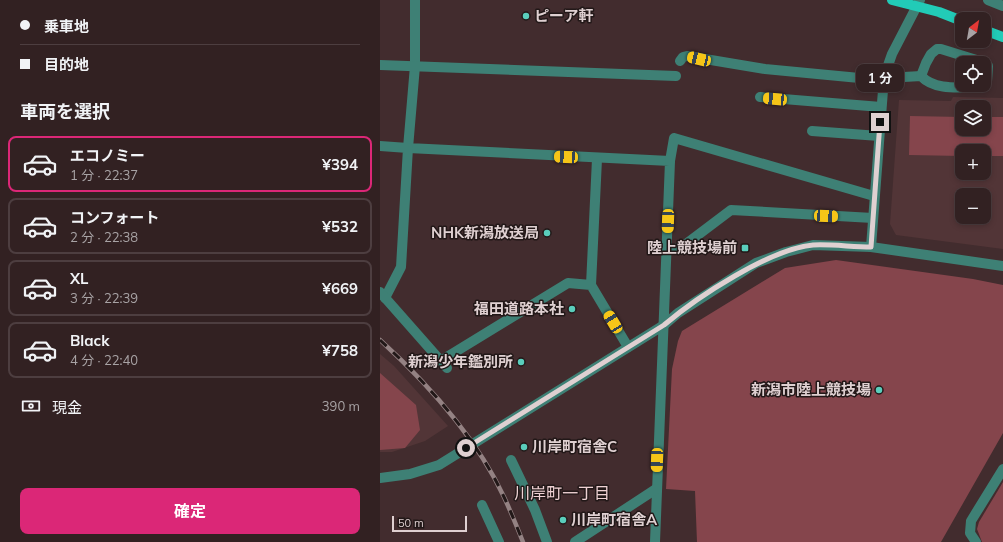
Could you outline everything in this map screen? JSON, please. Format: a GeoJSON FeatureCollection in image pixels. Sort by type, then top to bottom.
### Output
{"type":"FeatureCollection","features":[{"type":"Feature","properties":{"kind":"main road"},"geometry":{"type":"LineString","coordinates":[[892,0],[919,3],[955,18]]}},
{"type":"Feature","properties":{"kind":"main road"},"geometry":{"type":"LineString","coordinates":[[991,33],[1003,37]]}},
{"type":"Feature","properties":{"kind":"street"},"geometry":{"type":"LineString","coordinates":[[415,0],[415,66],[408,148],[402,267],[382,295],[444,364],[568,283],[591,285]]}},
{"type":"Feature","properties":{"kind":"street"},"geometry":{"type":"LineString","coordinates":[[988,0],[1003,6]]}},
{"type":"Feature","properties":{"kind":"street"},"geometry":{"type":"LineString","coordinates":[[871,247],[884,78],[892,54],[919,3]]}},
{"type":"Feature","properties":{"kind":"street"},"geometry":{"type":"LineString","coordinates":[[921,76],[931,54],[937,49],[956,56]]}},
{"type":"Feature","properties":{"kind":"street"},"geometry":{"type":"LineString","coordinates":[[680,61],[683,57],[687,56],[780,71],[870,79],[921,76]]}},
{"type":"Feature","properties":{"kind":"street"},"geometry":{"type":"LineString","coordinates":[[380,65],[676,76]]}},
{"type":"Feature","properties":{"kind":"street"},"geometry":{"type":"LineString","coordinates":[[921,76],[926,82],[935,86],[955,84]]}},
{"type":"Feature","properties":{"kind":"street"},"geometry":{"type":"LineString","coordinates":[[760,97],[881,107]]}},
{"type":"Feature","properties":{"kind":"street"},"geometry":{"type":"LineString","coordinates":[[812,131],[879,136]]}},
{"type":"Feature","properties":{"kind":"street"},"geometry":{"type":"LineString","coordinates":[[655,542],[670,161],[674,138],[874,196]]}},
{"type":"Feature","properties":{"kind":"street"},"geometry":{"type":"LineString","coordinates":[[380,146],[597,159],[670,161]]}},
{"type":"Feature","properties":{"kind":"street"},"geometry":{"type":"LineString","coordinates":[[597,159],[591,285],[628,347]]}},
{"type":"Feature","properties":{"kind":"street"},"geometry":{"type":"LineString","coordinates":[[667,251],[682,247],[731,210],[873,218]]}},
{"type":"Feature","properties":{"kind":"street"},"geometry":{"type":"LineString","coordinates":[[380,478],[410,474],[439,465],[664,325],[678,313],[756,263],[779,255],[813,245],[871,247],[1003,266]]}},
{"type":"Feature","properties":{"kind":"street"},"geometry":{"type":"LineString","coordinates":[[511,460],[535,510],[547,542]]}},
{"type":"Feature","properties":{"kind":"street"},"geometry":{"type":"LineString","coordinates":[[976,542],[970,533],[972,521],[1003,469]]}},
{"type":"Feature","properties":{"kind":"street"},"geometry":{"type":"LineString","coordinates":[[575,542],[656,489]]}},
{"type":"Feature","properties":{"kind":"street"},"geometry":{"type":"LineString","coordinates":[[482,505],[499,542]]}},
{"type":"Feature","properties":{"kind":"shaded area"},"geometry":{"type":"Polygon","coordinates":[[[953,97],[1003,98],[1003,249],[896,235],[890,224],[899,100],[951,101],[953,97]]]}},
{"type":"Feature","properties":{"kind":"shaded area"},"geometry":{"type":"Polygon","coordinates":[[[910,116],[955,117],[955,136],[991,136],[991,117],[1003,117],[1003,156],[991,156],[991,144],[955,144],[955,156],[909,155],[910,116]]]}},
{"type":"Feature","properties":{"kind":"shaded area","name":"新潟市陸上競技場"},"geometry":{"type":"Polygon","coordinates":[[[836,260],[973,279],[1003,285],[1003,433],[941,542],[697,542],[695,491],[666,489],[672,369],[678,341],[682,331],[785,268],[836,260]]]}},
{"type":"Feature","properties":{"kind":"shaded area"},"geometry":{"type":"Polygon","coordinates":[[[380,354],[394,366],[448,426],[425,441],[392,452],[380,452],[380,354]]]}},
{"type":"Feature","properties":{"kind":"shaded area"},"geometry":{"type":"Polygon","coordinates":[[[380,373],[416,405],[420,430],[405,448],[380,450],[380,373]]]}},
{"type":"Feature","properties":{"kind":"shaded area"},"geometry":{"type":"Polygon","coordinates":[[[1003,482],[1003,542],[982,542],[977,529],[979,522],[1003,482]]]}},
{"type":"Feature","properties":{"kind":"railway"},"geometry":{"type":"LineString","coordinates":[[380,340],[416,375],[450,412],[480,453],[507,503],[523,542]]}},
{"type":"Feature","properties":{"kind":"place","name":"ピーア軒"},"geometry":{"type":"Point","coordinates":[526,16]}},
{"type":"Feature","properties":{"kind":"place","name":"NHK新潟放送局"},"geometry":{"type":"Point","coordinates":[547,233]}},
{"type":"Feature","properties":{"kind":"place","name":"陸上競技場前"},"geometry":{"type":"Point","coordinates":[745,248]}},
{"type":"Feature","properties":{"kind":"place","name":"福田道路本社"},"geometry":{"type":"Point","coordinates":[572,309]}},
{"type":"Feature","properties":{"kind":"place","name":"新潟少年鑑別所"},"geometry":{"type":"Point","coordinates":[521,362]}},
{"type":"Feature","properties":{"kind":"place","name":"新潟市陸上競技場"},"geometry":{"type":"Point","coordinates":[879,390]}},
{"type":"Feature","properties":{"kind":"place","name":"川岸町宿舎C"},"geometry":{"type":"Point","coordinates":[524,447]}},
{"type":"Feature","properties":{"kind":"place","name":"川岸町宿舎A"},"geometry":{"type":"Point","coordinates":[563,520]}},
{"type":"Feature","properties":{"kind":"district","name":"川岸町一丁目"},"geometry":{"type":"Point","coordinates":[562,493]}},
{"type":"Feature","properties":{"kind":"route"},"geometry":{"type":"LineString","coordinates":[[466,448],[664,325],[678,313],[756,263],[786,252],[813,245],[871,247],[880,122]]}}]}
